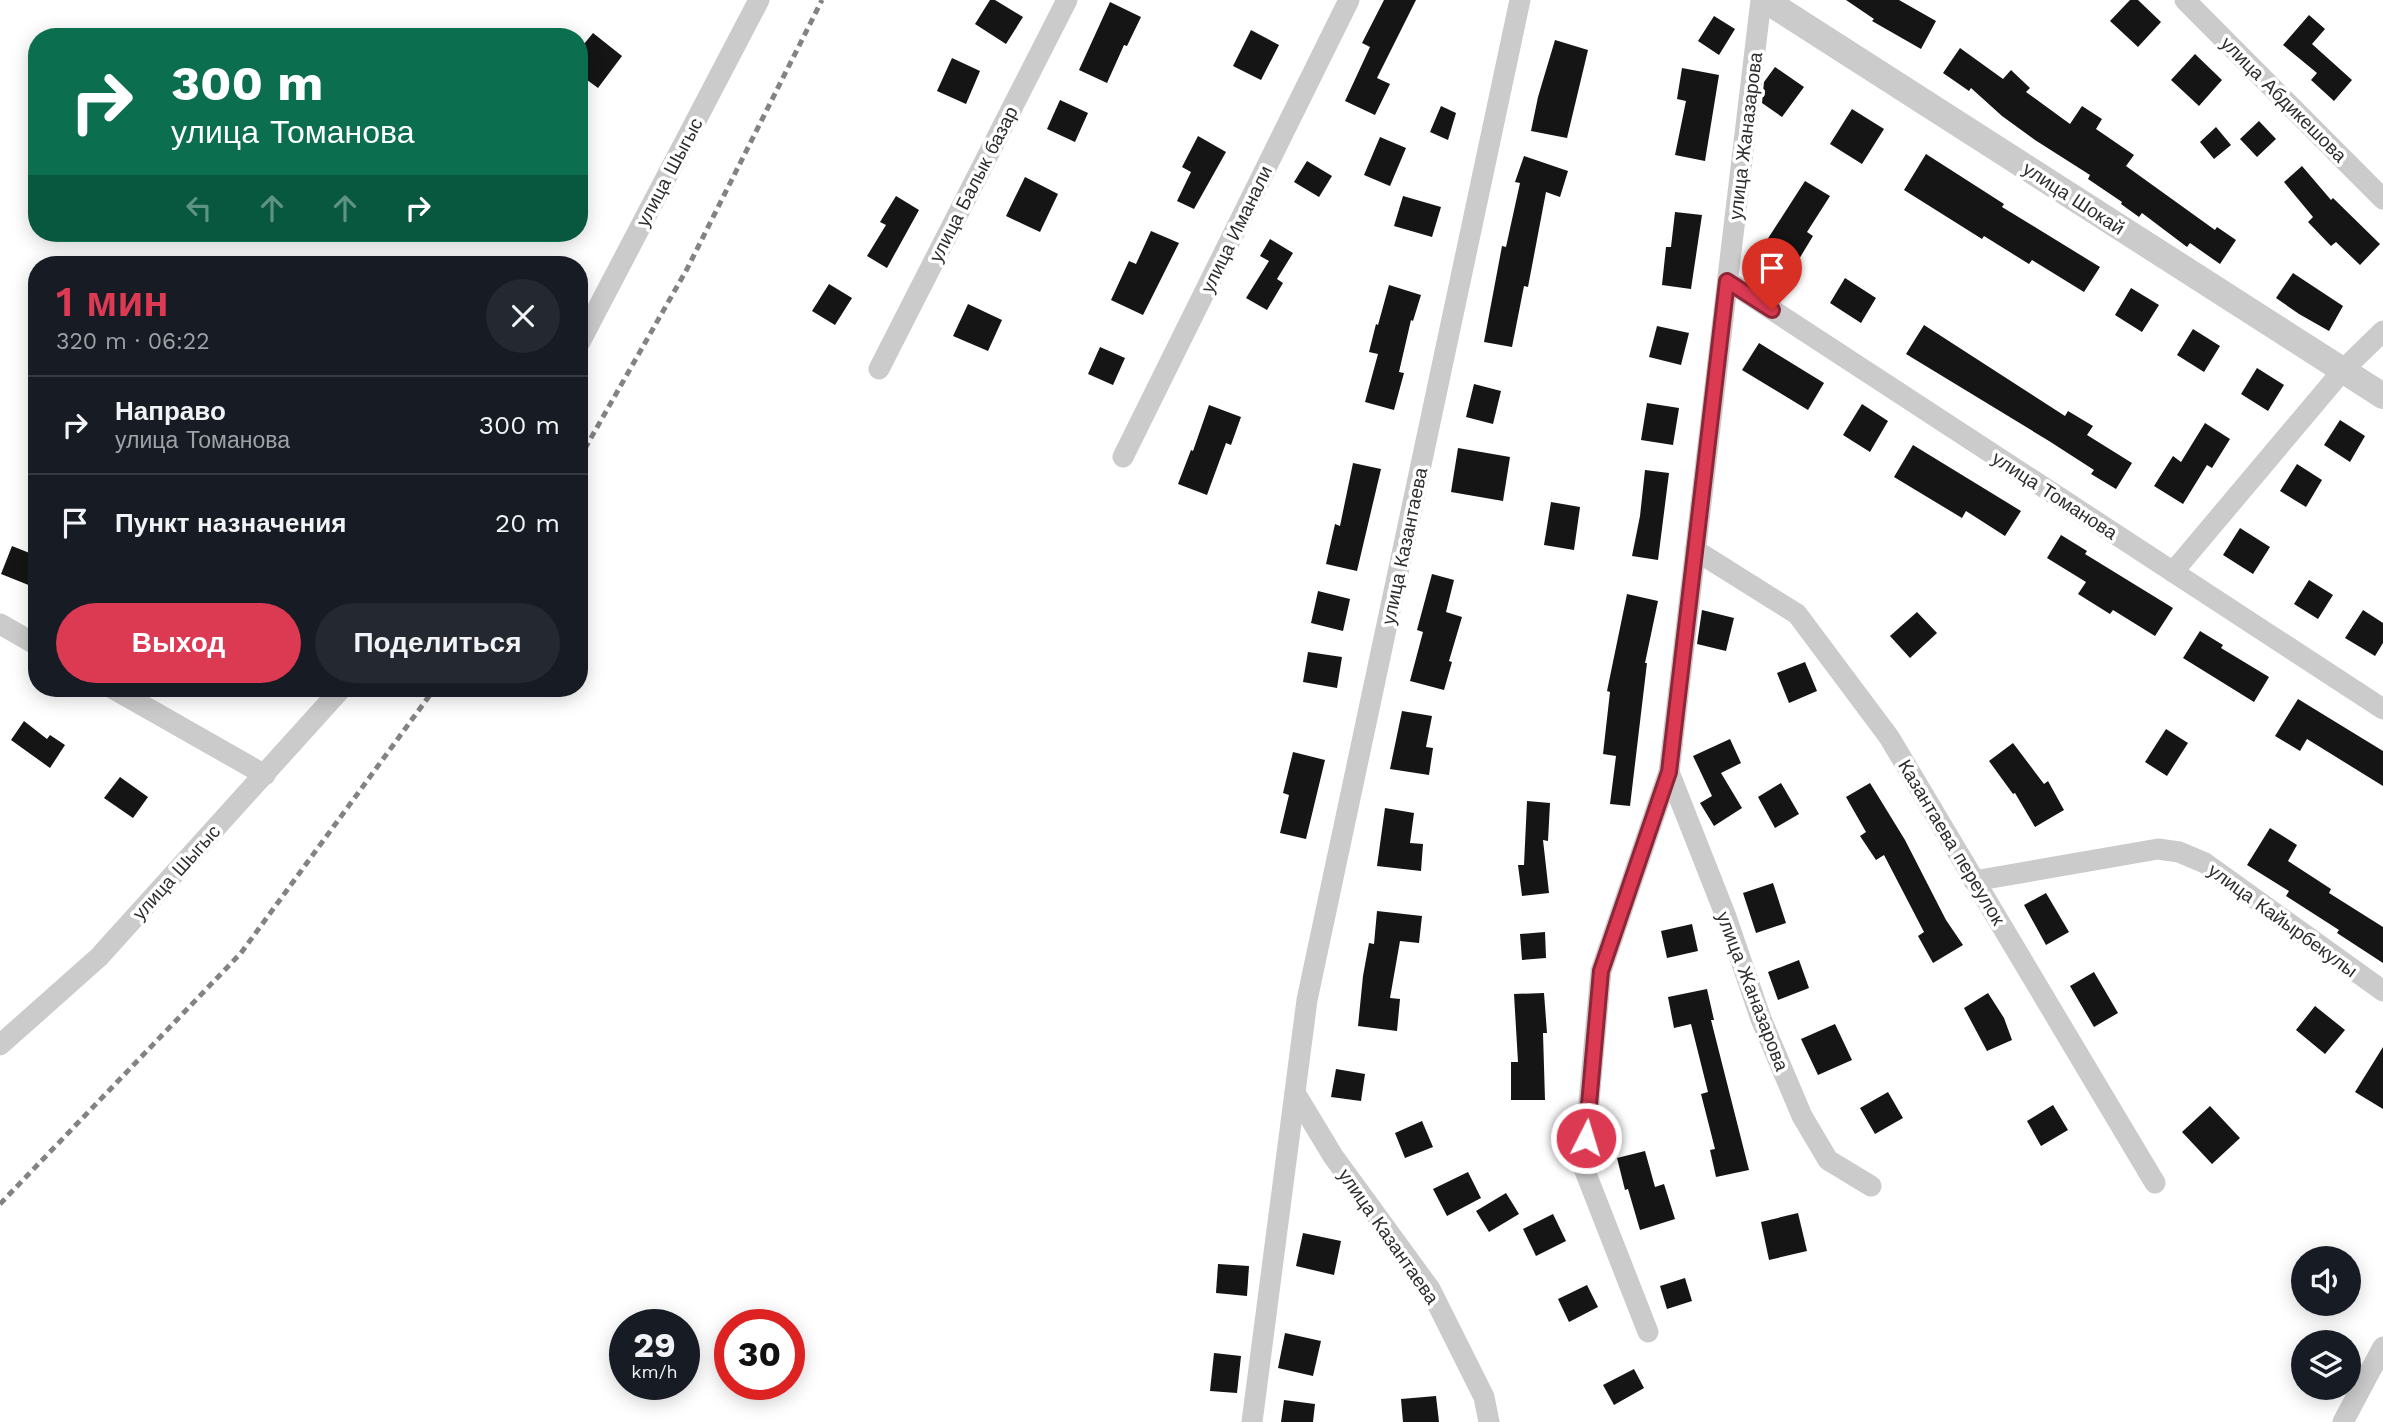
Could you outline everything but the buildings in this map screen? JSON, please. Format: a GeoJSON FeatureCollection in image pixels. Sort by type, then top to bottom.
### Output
{"type":"FeatureCollection","features":[{"type":"Feature","properties":{"kind":"street","name":"улица Шыгыс"},"geometry":{"type":"LineString","coordinates":[[588,327],[760,0]]}},
{"type":"Feature","properties":{"kind":"street","name":"улица Балык базар"},"geometry":{"type":"LineString","coordinates":[[879,369],[1067,0]]}},
{"type":"Feature","properties":{"kind":"street","name":"улица Иманали"},"geometry":{"type":"LineString","coordinates":[[1123,457],[1349,0]]}},
{"type":"Feature","properties":{"kind":"street","name":"улица Казантаева"},"geometry":{"type":"LineString","coordinates":[[1252,1422],[1310,986],[1520,0]]}},
{"type":"Feature","properties":{"kind":"street","name":"улица Жаназарова"},"geometry":{"type":"LineString","coordinates":[[1648,1332],[1583,1166],[1601,971],[1669,772],[1763,0]]}},
{"type":"Feature","properties":{"kind":"street","name":"улица Шокай"},"geometry":{"type":"LineString","coordinates":[[1763,0],[2383,396]]}},
{"type":"Feature","properties":{"kind":"street","name":"улица Абдикешова"},"geometry":{"type":"LineString","coordinates":[[2185,0],[2383,199]]}},
{"type":"Feature","properties":{"kind":"street","name":"улица Томанова"},"geometry":{"type":"LineString","coordinates":[[1727,281],[2383,709]]}},
{"type":"Feature","properties":{"kind":"street"},"geometry":{"type":"LineString","coordinates":[[2173,572],[2343,370],[2383,331]]}},
{"type":"Feature","properties":{"kind":"street","name":"Казантаева переулок"},"geometry":{"type":"LineString","coordinates":[[1695,550],[1797,614],[1889,737],[2155,1183]]}},
{"type":"Feature","properties":{"kind":"street"},"geometry":{"type":"LineString","coordinates":[[0,624],[28,640]]}},
{"type":"Feature","properties":{"kind":"street"},"geometry":{"type":"LineString","coordinates":[[128,697],[265,775]]}},
{"type":"Feature","properties":{"kind":"street","name":"улица Шыгыс"},"geometry":{"type":"LineString","coordinates":[[4,1035],[99,957],[334,697]]}},
{"type":"Feature","properties":{"kind":"street","name":"улица Жаназарова"},"geometry":{"type":"LineString","coordinates":[[1669,772],[1725,914],[1760,1019],[1802,1116],[1828,1160],[1871,1186]]}},
{"type":"Feature","properties":{"kind":"street","name":"улица Кайырбекулы"},"geometry":{"type":"LineString","coordinates":[[1974,881],[2158,849],[2179,852],[2205,863],[2383,991]]}},
{"type":"Feature","properties":{"kind":"street","name":"улица Казантаева"},"geometry":{"type":"LineString","coordinates":[[1295,1093],[1333,1156],[1430,1289],[1484,1397],[1489,1422]]}},
{"type":"Feature","properties":{"kind":"street"},"geometry":{"type":"LineString","coordinates":[[2343,1422],[2383,1347]]}},
{"type":"Feature","properties":{"kind":"railway"},"geometry":{"type":"LineString","coordinates":[[588,443],[687,269],[822,0]]}},
{"type":"Feature","properties":{"kind":"railway"},"geometry":{"type":"LineString","coordinates":[[0,1204],[241,953],[428,697]]}},
{"type":"Feature","properties":{"kind":"route"},"geometry":{"type":"LineString","coordinates":[[1586,1138],[1601,971],[1669,772],[1727,281],[1772,310]]}}]}
